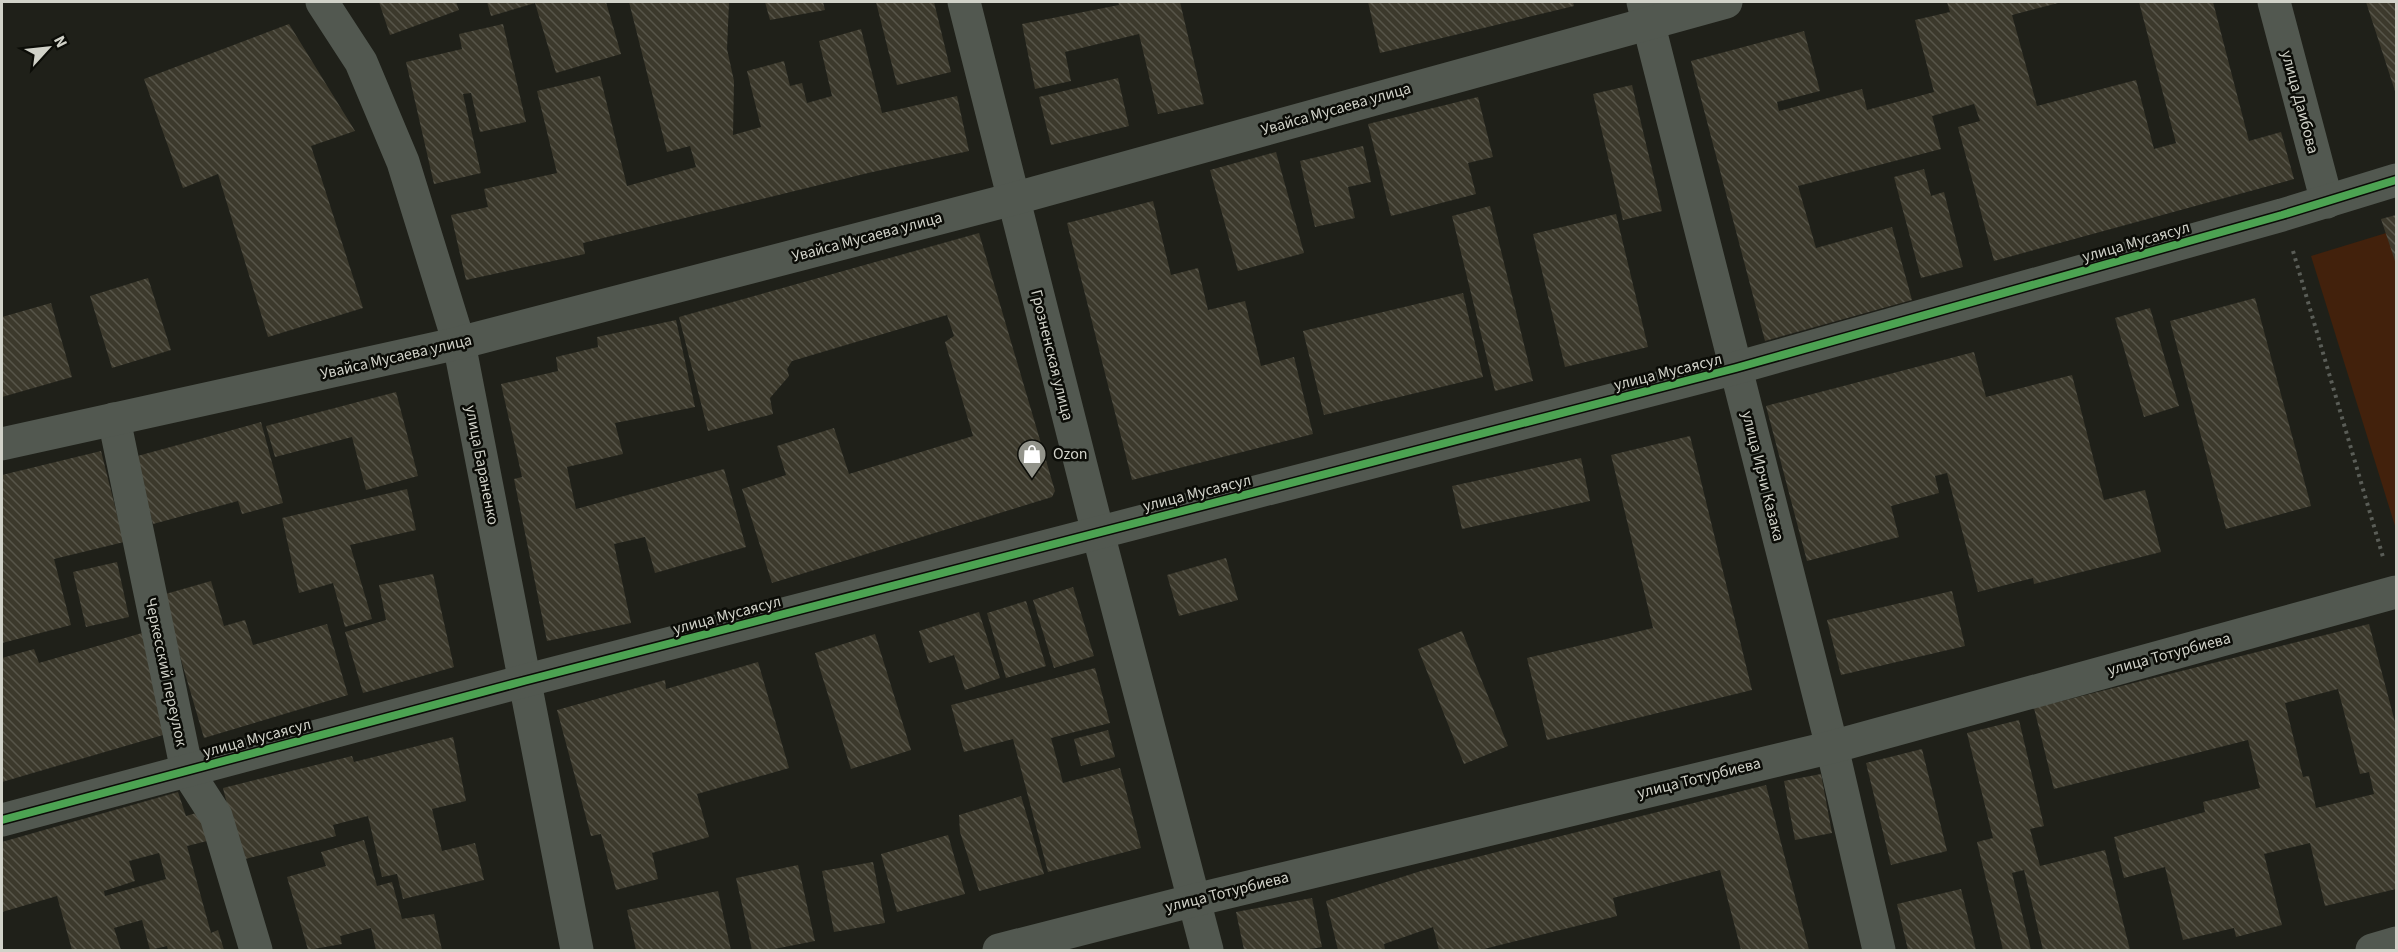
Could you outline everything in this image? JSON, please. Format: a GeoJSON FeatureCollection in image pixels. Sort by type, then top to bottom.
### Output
{"type":"FeatureCollection","features":[{"type":"Feature","properties":{"kind":"street","name":"улица Бараненко"},"geometry":{"type":"LineString","coordinates":[[322,2],[361,62],[403,162],[459,343],[577,951]]}},
{"type":"Feature","properties":{"kind":"street","name":"Грозненская улица"},"geometry":{"type":"LineString","coordinates":[[964,2],[1098,533],[1208,951]]}},
{"type":"Feature","properties":{"kind":"street","name":"Увайса Мусаева улица"},"geometry":{"type":"LineString","coordinates":[[2,444],[459,343],[1013,200],[1646,12],[1726,2]]}},
{"type":"Feature","properties":{"kind":"street","name":"улица Даибова"},"geometry":{"type":"LineString","coordinates":[[2274,2],[2327,202]]}},
{"type":"Feature","properties":{"kind":"street","name":"улица Ирчи Казака"},"geometry":{"type":"LineString","coordinates":[[1646,12],[1832,747],[1879,951]]}},
{"type":"Feature","properties":{"kind":"street","name":"улица Мусаясул"},"geometry":{"type":"LineString","coordinates":[[2,820],[524,681],[1736,368],[2282,216],[2397,180]]}},
{"type":"Feature","properties":{"kind":"street","name":"Черкесский переулок"},"geometry":{"type":"LineString","coordinates":[[114,419],[187,771],[216,816],[256,951]]}},
{"type":"Feature","properties":{"kind":"street","name":"улица Тотурбиева"},"geometry":{"type":"LineString","coordinates":[[999,951],[1195,900],[1832,747],[2395,596]]}},
{"type":"Feature","properties":{"kind":"street"},"geometry":{"type":"LineString","coordinates":[[2372,951],[2397,944]]}},
{"type":"Feature","properties":{"kind":"path"},"geometry":{"type":"LineString","coordinates":[[2282,216],[2395,596]]}},
{"type":"Feature","properties":{"kind":"shaded area"},"geometry":{"type":"Polygon","coordinates":[[[2396,230],[2396,529],[2311,256],[2396,230]]]}},
{"type":"Feature","properties":{"kind":"building"},"geometry":{"type":"Polygon","coordinates":[[[379,2],[456,2],[459,10],[390,35],[379,2]]]}},
{"type":"Feature","properties":{"kind":"building"},"geometry":{"type":"Polygon","coordinates":[[[487,2],[606,2],[621,54],[556,73],[535,3],[491,16],[487,2]]]}},
{"type":"Feature","properties":{"kind":"building"},"geometry":{"type":"Polygon","coordinates":[[[629,2],[729,2],[727,49],[734,81],[733,135],[761,127],[747,71],[784,61],[790,86],[802,83],[807,103],[832,96],[819,41],[861,29],[882,113],[957,96],[969,151],[868,173],[583,243],[585,254],[466,280],[451,215],[488,207],[484,189],[557,173],[537,91],[600,76],[627,186],[696,167],[690,146],[667,152],[629,2]]]}},
{"type":"Feature","properties":{"kind":"building"},"geometry":{"type":"Polygon","coordinates":[[[765,2],[823,2],[825,10],[770,20],[765,2]]]}},
{"type":"Feature","properties":{"kind":"building"},"geometry":{"type":"Polygon","coordinates":[[[876,2],[934,2],[951,72],[897,85],[876,2]]]}},
{"type":"Feature","properties":{"kind":"building"},"geometry":{"type":"Polygon","coordinates":[[[1118,2],[1180,2],[1204,104],[1158,114],[1139,34],[1065,52],[1071,81],[1035,89],[1022,24],[1119,5],[1118,2]]]}},
{"type":"Feature","properties":{"kind":"building"},"geometry":{"type":"Polygon","coordinates":[[[1368,2],[1573,2],[1574,6],[1380,53],[1368,2]]]}},
{"type":"Feature","properties":{"kind":"building"},"geometry":{"type":"Polygon","coordinates":[[[1947,2],[2062,2],[2012,15],[2037,106],[2136,80],[2154,149],[2176,143],[2139,2],[2213,2],[2249,141],[2281,132],[2294,179],[1994,261],[1958,127],[1980,121],[1974,104],[1932,116],[1941,149],[1798,186],[1816,248],[1892,227],[1912,300],[1765,341],[1691,61],[1804,31],[1820,91],[1777,102],[1779,111],[1862,89],[1867,110],[1934,92],[1915,20],[1950,12],[1947,2]]]}},
{"type":"Feature","properties":{"kind":"building"},"geometry":{"type":"Polygon","coordinates":[[[2366,2],[2396,2],[2396,94],[2366,2]]]}},
{"type":"Feature","properties":{"kind":"building"},"geometry":{"type":"Polygon","coordinates":[[[289,24],[355,131],[311,146],[363,308],[268,337],[218,174],[183,188],[144,79],[289,24]]]}},
{"type":"Feature","properties":{"kind":"building"},"geometry":{"type":"Polygon","coordinates":[[[503,24],[526,122],[480,132],[471,93],[463,94],[481,173],[434,184],[406,62],[462,49],[459,34],[503,24]]]}},
{"type":"Feature","properties":{"kind":"building"},"geometry":{"type":"Polygon","coordinates":[[[1118,78],[1129,126],[1051,145],[1039,97],[1118,78]]]}},
{"type":"Feature","properties":{"kind":"building"},"geometry":{"type":"Polygon","coordinates":[[[1632,85],[1662,211],[1623,220],[1593,94],[1632,85]]]}},
{"type":"Feature","properties":{"kind":"building"},"geometry":{"type":"Polygon","coordinates":[[[1478,97],[1493,157],[1468,163],[1476,194],[1391,216],[1368,124],[1478,97]]]}},
{"type":"Feature","properties":{"kind":"building"},"geometry":{"type":"Polygon","coordinates":[[[1363,146],[1371,182],[1348,187],[1355,218],[1315,227],[1300,161],[1363,146]]]}},
{"type":"Feature","properties":{"kind":"building"},"geometry":{"type":"Polygon","coordinates":[[[1276,152],[1304,253],[1238,271],[1210,170],[1276,152]]]}},
{"type":"Feature","properties":{"kind":"building"},"geometry":{"type":"Polygon","coordinates":[[[1924,169],[1931,196],[1944,192],[1963,267],[1921,278],[1894,177],[1924,169]]]}},
{"type":"Feature","properties":{"kind":"building"},"geometry":{"type":"Polygon","coordinates":[[[1153,201],[1171,275],[1198,268],[1208,310],[1245,301],[1261,366],[1294,357],[1313,434],[1132,480],[1067,223],[1153,201]]]}},
{"type":"Feature","properties":{"kind":"building"},"geometry":{"type":"Polygon","coordinates":[[[1490,206],[1533,381],[1495,391],[1452,216],[1490,206]]]}},
{"type":"Feature","properties":{"kind":"building"},"geometry":{"type":"Polygon","coordinates":[[[1616,214],[1648,347],[1565,367],[1533,234],[1616,214]]]}},
{"type":"Feature","properties":{"kind":"building"},"geometry":{"type":"Polygon","coordinates":[[[2396,215],[2396,264],[2381,219],[2396,215]]]}},
{"type":"Feature","properties":{"kind":"building"},"geometry":{"type":"Polygon","coordinates":[[[979,233],[1055,491],[1052,497],[772,583],[742,489],[786,475],[777,446],[834,428],[849,474],[973,436],[945,342],[954,336],[947,315],[792,361],[787,369],[789,376],[770,398],[773,414],[708,431],[679,317],[979,233]]]}},
{"type":"Feature","properties":{"kind":"building"},"geometry":{"type":"Polygon","coordinates":[[[148,278],[171,350],[112,368],[90,296],[148,278]]]}},
{"type":"Feature","properties":{"kind":"building"},"geometry":{"type":"Polygon","coordinates":[[[1463,293],[1483,377],[1324,415],[1303,331],[1463,293]]]}},
{"type":"Feature","properties":{"kind":"building"},"geometry":{"type":"Polygon","coordinates":[[[2255,298],[2311,506],[2226,529],[2170,321],[2255,298]]]}},
{"type":"Feature","properties":{"kind":"building"},"geometry":{"type":"Polygon","coordinates":[[[51,303],[72,377],[2,397],[2,317],[51,303]]]}},
{"type":"Feature","properties":{"kind":"building"},"geometry":{"type":"Polygon","coordinates":[[[2150,308],[2179,406],[2144,417],[2115,318],[2150,308]]]}},
{"type":"Feature","properties":{"kind":"building"},"geometry":{"type":"Polygon","coordinates":[[[676,320],[695,407],[615,423],[623,454],[567,467],[576,509],[724,469],[746,547],[655,573],[645,537],[614,544],[631,623],[547,641],[514,479],[522,477],[501,384],[558,371],[556,357],[598,347],[597,337],[676,320]]]}},
{"type":"Feature","properties":{"kind":"building"},"geometry":{"type":"Polygon","coordinates":[[[1974,352],[1986,397],[2072,375],[2104,500],[2145,490],[2161,552],[2034,584],[2033,578],[1978,592],[1947,473],[1935,476],[1939,493],[1891,506],[1899,537],[1807,561],[1766,406],[1974,352]]]}},
{"type":"Feature","properties":{"kind":"building"},"geometry":{"type":"Polygon","coordinates":[[[396,392],[418,476],[366,490],[352,437],[275,457],[266,426],[396,392]]]}},
{"type":"Feature","properties":{"kind":"building"},"geometry":{"type":"Polygon","coordinates":[[[261,422],[283,503],[242,514],[238,501],[153,524],[134,457],[261,422]]]}},
{"type":"Feature","properties":{"kind":"building"},"geometry":{"type":"Polygon","coordinates":[[[1690,436],[1752,690],[1547,740],[1527,658],[1653,628],[1611,455],[1690,436]]]}},
{"type":"Feature","properties":{"kind":"building"},"geometry":{"type":"Polygon","coordinates":[[[101,451],[124,542],[54,559],[71,625],[2,643],[2,475],[101,451]]]}},
{"type":"Feature","properties":{"kind":"building"},"geometry":{"type":"Polygon","coordinates":[[[1581,458],[1590,501],[1462,529],[1452,486],[1581,458]]]}},
{"type":"Feature","properties":{"kind":"building"},"geometry":{"type":"Polygon","coordinates":[[[407,489],[416,530],[350,545],[372,619],[345,627],[333,583],[299,593],[282,518],[407,489]]]}},
{"type":"Feature","properties":{"kind":"building"},"geometry":{"type":"Polygon","coordinates":[[[1226,558],[1238,600],[1179,616],[1167,575],[1226,558]]]}},
{"type":"Feature","properties":{"kind":"building"},"geometry":{"type":"Polygon","coordinates":[[[117,562],[129,617],[86,627],[73,572],[117,562]]]}},
{"type":"Feature","properties":{"kind":"building"},"geometry":{"type":"Polygon","coordinates":[[[433,574],[454,667],[363,693],[345,632],[386,620],[379,585],[433,574]]]}},
{"type":"Feature","properties":{"kind":"building"},"geometry":{"type":"Polygon","coordinates":[[[211,581],[224,626],[245,620],[253,645],[327,624],[348,695],[204,738],[162,595],[211,581]]]}},
{"type":"Feature","properties":{"kind":"building"},"geometry":{"type":"Polygon","coordinates":[[[1073,587],[1094,656],[1054,668],[1033,600],[1073,587]]]}},
{"type":"Feature","properties":{"kind":"building"},"geometry":{"type":"Polygon","coordinates":[[[1952,591],[1965,646],[1841,675],[1827,620],[1952,591]]]}},
{"type":"Feature","properties":{"kind":"building"},"geometry":{"type":"Polygon","coordinates":[[[1026,601],[1046,666],[1006,678],[987,613],[1026,601]]]}},
{"type":"Feature","properties":{"kind":"building"},"geometry":{"type":"Polygon","coordinates":[[[979,612],[1000,678],[965,690],[954,655],[929,663],[919,631],[979,612]]]}},
{"type":"Feature","properties":{"kind":"building"},"geometry":{"type":"Polygon","coordinates":[[[2369,624],[2396,726],[2396,889],[2325,906],[2310,843],[2264,854],[2282,925],[2236,937],[2234,928],[2183,940],[2165,867],[2124,878],[2114,837],[2205,812],[2203,802],[2260,788],[2248,740],[2054,789],[2034,708],[2369,624]],[[2338,689],[2285,703],[2303,777],[2309,776],[2316,808],[2374,794],[2369,772],[2360,774],[2338,689]]]}},
{"type":"Feature","properties":{"kind":"building"},"geometry":{"type":"Polygon","coordinates":[[[1462,631],[1508,746],[1464,764],[1418,649],[1462,631]]]}},
{"type":"Feature","properties":{"kind":"building"},"geometry":{"type":"Polygon","coordinates":[[[142,633],[170,733],[2,782],[2,658],[34,649],[39,663],[142,633]]]}},
{"type":"Feature","properties":{"kind":"building"},"geometry":{"type":"Polygon","coordinates":[[[875,634],[911,750],[851,769],[815,653],[875,634]]]}},
{"type":"Feature","properties":{"kind":"building"},"geometry":{"type":"Polygon","coordinates":[[[758,662],[789,768],[697,794],[709,837],[652,853],[658,879],[616,890],[601,834],[591,836],[557,710],[665,680],[666,689],[758,662]]]}},
{"type":"Feature","properties":{"kind":"building"},"geometry":{"type":"Polygon","coordinates":[[[1095,668],[1110,723],[1051,738],[1063,783],[1120,768],[1141,848],[1048,872],[1013,739],[964,752],[951,705],[1095,668]]]}},
{"type":"Feature","properties":{"kind":"building"},"geometry":{"type":"Polygon","coordinates":[[[2019,720],[2044,826],[2030,829],[2040,866],[2105,850],[2130,950],[2043,950],[2024,870],[2012,873],[2031,950],[2003,950],[1977,842],[1993,838],[1967,733],[2019,720]]]}},
{"type":"Feature","properties":{"kind":"building"},"geometry":{"type":"Polygon","coordinates":[[[1108,730],[1115,757],[1081,766],[1074,739],[1108,730]]]}},
{"type":"Feature","properties":{"kind":"building"},"geometry":{"type":"Polygon","coordinates":[[[453,737],[466,801],[432,809],[442,851],[475,843],[484,880],[403,899],[397,874],[382,877],[368,816],[333,825],[336,836],[241,860],[223,788],[352,756],[354,762],[453,737]]]}},
{"type":"Feature","properties":{"kind":"building"},"geometry":{"type":"Polygon","coordinates":[[[1922,749],[1947,851],[1891,865],[1866,763],[1922,749]]]}},
{"type":"Feature","properties":{"kind":"building"},"geometry":{"type":"Polygon","coordinates":[[[1821,774],[1832,833],[1795,840],[1784,781],[1821,774]]]}},
{"type":"Feature","properties":{"kind":"building"},"geometry":{"type":"Polygon","coordinates":[[[1766,785],[1809,950],[1741,950],[1720,870],[1613,898],[1617,916],[1480,950],[1439,950],[1433,927],[1384,944],[1385,950],[1338,950],[1326,901],[1421,871],[1766,785]]]}},
{"type":"Feature","properties":{"kind":"building"},"geometry":{"type":"Polygon","coordinates":[[[178,792],[186,816],[203,811],[211,840],[187,846],[211,933],[218,930],[224,950],[168,950],[167,946],[150,950],[142,920],[114,928],[121,950],[72,950],[57,896],[2,912],[2,842],[178,792]],[[159,853],[129,861],[135,881],[104,891],[105,896],[166,879],[159,853]]]}},
{"type":"Feature","properties":{"kind":"building"},"geometry":{"type":"Polygon","coordinates":[[[1021,796],[1044,874],[979,891],[960,832],[959,815],[1021,796]]]}},
{"type":"Feature","properties":{"kind":"building"},"geometry":{"type":"Polygon","coordinates":[[[948,835],[965,894],[897,912],[881,854],[948,835]]]}},
{"type":"Feature","properties":{"kind":"building"},"geometry":{"type":"Polygon","coordinates":[[[364,840],[377,886],[392,882],[402,919],[434,914],[442,950],[376,950],[371,928],[340,936],[342,944],[308,950],[287,877],[326,866],[321,852],[364,840]]]}},
{"type":"Feature","properties":{"kind":"building"},"geometry":{"type":"Polygon","coordinates":[[[873,862],[885,923],[834,932],[822,871],[873,862]]]}},
{"type":"Feature","properties":{"kind":"building"},"geometry":{"type":"Polygon","coordinates":[[[798,865],[815,941],[769,950],[752,950],[736,878],[798,865]]]}},
{"type":"Feature","properties":{"kind":"building"},"geometry":{"type":"Polygon","coordinates":[[[1961,889],[1976,950],[1908,950],[1897,904],[1961,889]]]}},
{"type":"Feature","properties":{"kind":"building"},"geometry":{"type":"Polygon","coordinates":[[[718,891],[731,950],[636,950],[627,910],[718,891]]]}},
{"type":"Feature","properties":{"kind":"building"},"geometry":{"type":"Polygon","coordinates":[[[1312,898],[1322,947],[1304,950],[1244,950],[1236,912],[1312,898]]]}},
{"type":"Feature","properties":{"kind":"cycle path"},"geometry":{"type":"LineString","coordinates":[[2,820],[524,681],[1736,368],[2282,215],[2396,180]]}},
{"type":"Feature","properties":{"kind":"place","name":"Ozon"},"geometry":{"type":"Point","coordinates":[1032,480]}}]}
